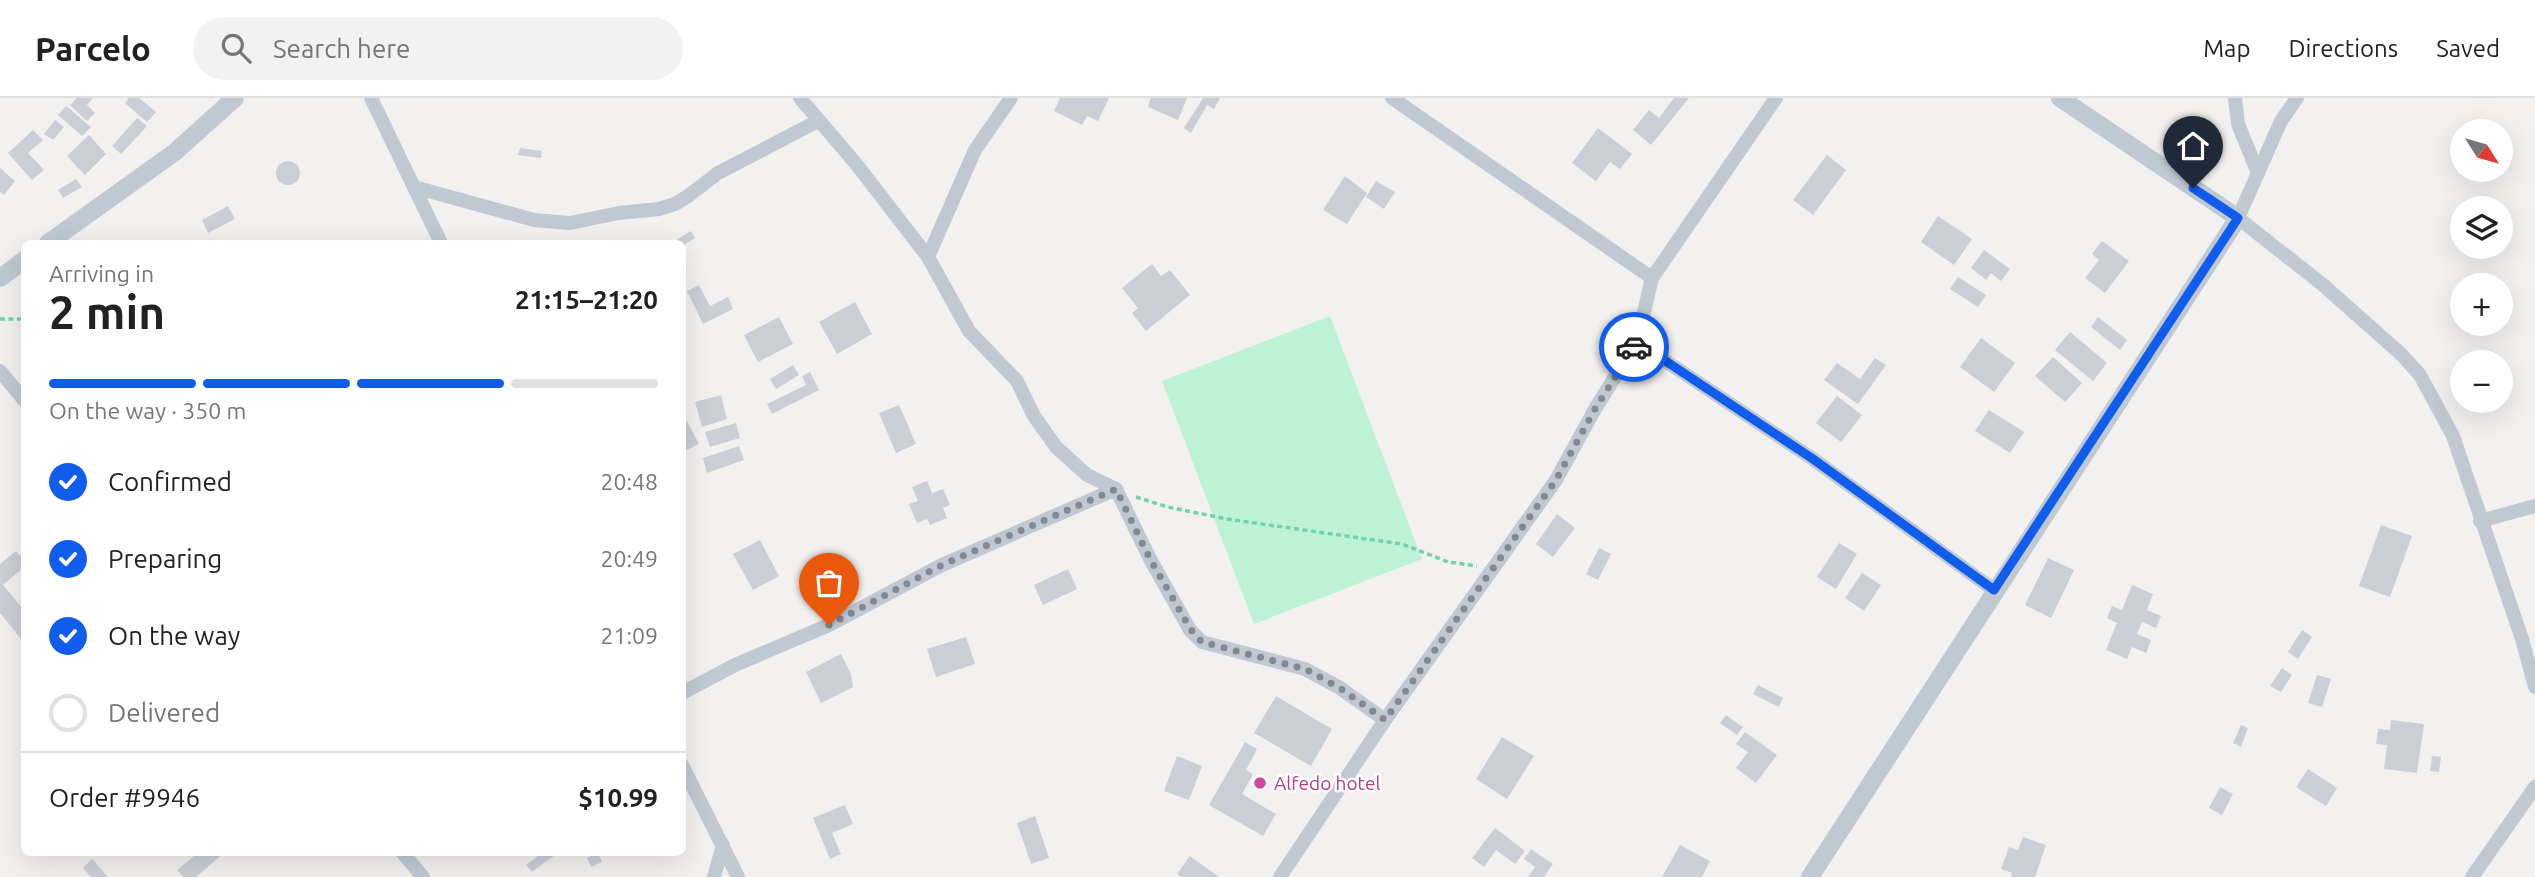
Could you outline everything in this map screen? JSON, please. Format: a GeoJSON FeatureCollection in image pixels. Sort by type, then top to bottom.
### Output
{"type":"FeatureCollection","features":[{"type":"Feature","properties":{"kind":"street"},"geometry":{"type":"LineString","coordinates":[[52,240],[174,152],[235,98]]}},
{"type":"Feature","properties":{"kind":"street"},"geometry":{"type":"LineString","coordinates":[[371,98],[439,240]]}},
{"type":"Feature","properties":{"kind":"street"},"geometry":{"type":"LineString","coordinates":[[800,98],[857,165],[928,257],[969,331],[1017,381],[1034,415],[1056,447],[1087,475],[1116,489],[1157,571],[1191,630],[1202,642],[1305,669],[1340,688],[1385,720]]}},
{"type":"Feature","properties":{"kind":"street"},"geometry":{"type":"LineString","coordinates":[[928,257],[975,150],[1011,98]]}},
{"type":"Feature","properties":{"kind":"street"},"geometry":{"type":"LineString","coordinates":[[1392,98],[1652,278]]}},
{"type":"Feature","properties":{"kind":"street"},"geometry":{"type":"LineString","coordinates":[[1280,877],[1385,720],[1556,480],[1595,409],[1637,342],[1652,278],[1776,98]]}},
{"type":"Feature","properties":{"kind":"street"},"geometry":{"type":"LineString","coordinates":[[2060,98],[2238,218],[2322,284],[2402,355],[2420,375],[2454,436],[2480,521],[2522,639],[2535,687]]}},
{"type":"Feature","properties":{"kind":"street"},"geometry":{"type":"LineString","coordinates":[[2235,98],[2238,124],[2258,173]]}},
{"type":"Feature","properties":{"kind":"street"},"geometry":{"type":"LineString","coordinates":[[1810,877],[2238,218],[2281,121],[2297,98]]}},
{"type":"Feature","properties":{"kind":"street"},"geometry":{"type":"LineString","coordinates":[[414,187],[534,220],[570,223],[620,213],[659,209],[675,204],[718,173],[818,121]]}},
{"type":"Feature","properties":{"kind":"street"},"geometry":{"type":"LineString","coordinates":[[0,278],[21,262]]}},
{"type":"Feature","properties":{"kind":"street"},"geometry":{"type":"LineString","coordinates":[[1637,342],[1813,459],[1994,590]]}},
{"type":"Feature","properties":{"kind":"street"},"geometry":{"type":"LineString","coordinates":[[0,370],[21,396]]}},
{"type":"Feature","properties":{"kind":"street"},"geometry":{"type":"LineString","coordinates":[[686,691],[735,665],[829,625],[942,565],[1116,489]]}},
{"type":"Feature","properties":{"kind":"street"},"geometry":{"type":"LineString","coordinates":[[2480,521],[2535,506]]}},
{"type":"Feature","properties":{"kind":"street"},"geometry":{"type":"LineString","coordinates":[[686,773],[738,877]]}},
{"type":"Feature","properties":{"kind":"street"},"geometry":{"type":"LineString","coordinates":[[2472,877],[2535,787]]}},
{"type":"Feature","properties":{"kind":"street"},"geometry":{"type":"LineString","coordinates":[[714,877],[723,845]]}},
{"type":"Feature","properties":{"kind":"street"},"geometry":{"type":"LineString","coordinates":[[406,856],[424,877]]}},
{"type":"Feature","properties":{"kind":"path"},"geometry":{"type":"LineString","coordinates":[[0,319],[21,319]]}},
{"type":"Feature","properties":{"kind":"path"},"geometry":{"type":"LineString","coordinates":[[1116,489],[1168,507],[1227,519],[1402,544],[1447,562],[1493,568]]}},
{"type":"Feature","properties":{"kind":"green space"},"geometry":{"type":"Polygon","coordinates":[[[1330,316],[1422,559],[1254,624],[1162,381],[1330,316]]]}},
{"type":"Feature","properties":{"kind":"building"},"geometry":{"type":"Polygon","coordinates":[[[77,98],[93,98],[87,105],[95,113],[87,121],[70,105],[77,98]]]}},
{"type":"Feature","properties":{"kind":"building"},"geometry":{"type":"Polygon","coordinates":[[[129,98],[139,98],[156,112],[147,122],[125,103],[129,98]]]}},
{"type":"Feature","properties":{"kind":"building"},"geometry":{"type":"Polygon","coordinates":[[[1060,98],[1109,98],[1098,121],[1087,116],[1082,125],[1054,111],[1060,98]]]}},
{"type":"Feature","properties":{"kind":"building"},"geometry":{"type":"Polygon","coordinates":[[[1151,98],[1187,98],[1178,120],[1148,107],[1151,98]]]}},
{"type":"Feature","properties":{"kind":"building"},"geometry":{"type":"Polygon","coordinates":[[[1203,98],[1220,98],[1214,109],[1207,105],[1191,133],[1184,128],[1203,98]]]}},
{"type":"Feature","properties":{"kind":"building"},"geometry":{"type":"Polygon","coordinates":[[[1674,98],[1689,98],[1651,145],[1633,130],[1649,110],[1659,118],[1674,98]]]}},
{"type":"Feature","properties":{"kind":"building"},"geometry":{"type":"Polygon","coordinates":[[[66,106],[91,127],[82,136],[58,115],[66,106]]]}},
{"type":"Feature","properties":{"kind":"building"},"geometry":{"type":"Polygon","coordinates":[[[137,118],[147,126],[121,154],[112,146],[137,118]]]}},
{"type":"Feature","properties":{"kind":"building"},"geometry":{"type":"Polygon","coordinates":[[[55,120],[64,127],[53,140],[44,134],[55,120]]]}},
{"type":"Feature","properties":{"kind":"building"},"geometry":{"type":"Polygon","coordinates":[[[1598,128],[1632,154],[1620,169],[1610,162],[1596,181],[1572,163],[1598,128]]]}},
{"type":"Feature","properties":{"kind":"building"},"geometry":{"type":"Polygon","coordinates":[[[33,130],[43,140],[28,153],[44,170],[32,180],[8,153],[33,130]]]}},
{"type":"Feature","properties":{"kind":"building"},"geometry":{"type":"Polygon","coordinates":[[[89,135],[106,154],[85,175],[67,156],[89,135]]]}},
{"type":"Feature","properties":{"kind":"building"},"geometry":{"type":"Polygon","coordinates":[[[520,148],[542,151],[541,158],[518,155],[520,148]]]}},
{"type":"Feature","properties":{"kind":"building"},"geometry":{"type":"Polygon","coordinates":[[[1827,155],[1846,170],[1813,215],[1793,200],[1827,155]]]}},
{"type":"Feature","properties":{"kind":"building"},"geometry":{"type":"Polygon","coordinates":[[[283,161],[293,161],[300,168],[300,178],[293,185],[283,185],[276,178],[276,168],[283,161]]]}},
{"type":"Feature","properties":{"kind":"building"},"geometry":{"type":"Polygon","coordinates":[[[0,168],[15,181],[4,195],[0,192],[0,168]]]}},
{"type":"Feature","properties":{"kind":"building"},"geometry":{"type":"Polygon","coordinates":[[[1345,176],[1367,193],[1347,224],[1323,210],[1345,176]]]}},
{"type":"Feature","properties":{"kind":"building"},"geometry":{"type":"Polygon","coordinates":[[[76,179],[82,187],[63,198],[58,190],[76,179]]]}},
{"type":"Feature","properties":{"kind":"building"},"geometry":{"type":"Polygon","coordinates":[[[1376,181],[1395,192],[1384,209],[1366,197],[1376,181]]]}},
{"type":"Feature","properties":{"kind":"building"},"geometry":{"type":"Polygon","coordinates":[[[228,206],[235,219],[208,233],[202,220],[228,206]]]}},
{"type":"Feature","properties":{"kind":"building"},"geometry":{"type":"Polygon","coordinates":[[[1938,216],[1972,239],[1954,265],[1921,242],[1938,216]]]}},
{"type":"Feature","properties":{"kind":"building"},"geometry":{"type":"Polygon","coordinates":[[[691,231],[695,238],[686,244],[686,240],[676,240],[691,231]]]}},
{"type":"Feature","properties":{"kind":"building"},"geometry":{"type":"Polygon","coordinates":[[[2102,241],[2129,261],[2105,293],[2085,278],[2099,260],[2092,254],[2102,241]]]}},
{"type":"Feature","properties":{"kind":"building"},"geometry":{"type":"Polygon","coordinates":[[[1984,250],[2010,269],[2001,281],[1991,273],[1986,280],[1971,268],[1984,250]]]}},
{"type":"Feature","properties":{"kind":"building"},"geometry":{"type":"Polygon","coordinates":[[[1152,264],[1161,276],[1170,270],[1190,295],[1146,331],[1132,313],[1138,308],[1122,288],[1152,264]]]}},
{"type":"Feature","properties":{"kind":"building"},"geometry":{"type":"Polygon","coordinates":[[[1958,277],[1986,295],[1978,307],[1950,289],[1958,277]]]}},
{"type":"Feature","properties":{"kind":"building"},"geometry":{"type":"Polygon","coordinates":[[[699,285],[710,306],[728,297],[733,309],[703,324],[687,291],[699,285]]]}},
{"type":"Feature","properties":{"kind":"building"},"geometry":{"type":"Polygon","coordinates":[[[855,302],[872,334],[837,354],[819,322],[855,302]]]}},
{"type":"Feature","properties":{"kind":"building"},"geometry":{"type":"Polygon","coordinates":[[[779,317],[793,344],[758,362],[744,335],[779,317]]]}},
{"type":"Feature","properties":{"kind":"building"},"geometry":{"type":"Polygon","coordinates":[[[2098,317],[2127,340],[2120,350],[2091,327],[2098,317]]]}},
{"type":"Feature","properties":{"kind":"building"},"geometry":{"type":"Polygon","coordinates":[[[2070,332],[2107,363],[2093,381],[2055,350],[2070,332]]]}},
{"type":"Feature","properties":{"kind":"building"},"geometry":{"type":"Polygon","coordinates":[[[1981,338],[2015,363],[1994,392],[1960,367],[1981,338]]]}},
{"type":"Feature","properties":{"kind":"building"},"geometry":{"type":"Polygon","coordinates":[[[2053,357],[2082,383],[2065,402],[2035,376],[2053,357]]]}},
{"type":"Feature","properties":{"kind":"building"},"geometry":{"type":"Polygon","coordinates":[[[1875,358],[1886,365],[1858,404],[1824,380],[1837,363],[1860,379],[1875,358]]]}},
{"type":"Feature","properties":{"kind":"building"},"geometry":{"type":"Polygon","coordinates":[[[793,365],[799,375],[776,389],[770,379],[793,365]]]}},
{"type":"Feature","properties":{"kind":"building"},"geometry":{"type":"Polygon","coordinates":[[[810,372],[819,390],[772,414],[767,404],[806,385],[802,376],[810,372]]]}},
{"type":"Feature","properties":{"kind":"building"},"geometry":{"type":"Polygon","coordinates":[[[721,395],[727,419],[702,427],[695,402],[721,395]]]}},
{"type":"Feature","properties":{"kind":"building"},"geometry":{"type":"Polygon","coordinates":[[[1837,396],[1862,415],[1841,442],[1816,423],[1837,396]]]}},
{"type":"Feature","properties":{"kind":"building"},"geometry":{"type":"Polygon","coordinates":[[[899,405],[916,444],[896,453],[879,413],[899,405]]]}},
{"type":"Feature","properties":{"kind":"building"},"geometry":{"type":"Polygon","coordinates":[[[1989,410],[2024,432],[2010,453],[1975,431],[1989,410]]]}},
{"type":"Feature","properties":{"kind":"building"},"geometry":{"type":"Polygon","coordinates":[[[686,419],[699,444],[686,450],[686,419]]]}},
{"type":"Feature","properties":{"kind":"building"},"geometry":{"type":"Polygon","coordinates":[[[736,423],[740,438],[710,447],[705,432],[736,423]]]}},
{"type":"Feature","properties":{"kind":"building"},"geometry":{"type":"Polygon","coordinates":[[[739,446],[744,460],[707,473],[703,458],[739,446]]]}},
{"type":"Feature","properties":{"kind":"building"},"geometry":{"type":"Polygon","coordinates":[[[927,481],[932,493],[943,489],[950,505],[943,508],[947,518],[930,525],[927,519],[917,523],[909,504],[918,501],[912,487],[927,481]]]}},
{"type":"Feature","properties":{"kind":"building"},"geometry":{"type":"Polygon","coordinates":[[[1557,514],[1575,528],[1553,557],[1536,544],[1557,514]]]}},
{"type":"Feature","properties":{"kind":"building"},"geometry":{"type":"Polygon","coordinates":[[[2381,525],[2412,536],[2390,597],[2359,586],[2381,525]]]}},
{"type":"Feature","properties":{"kind":"building"},"geometry":{"type":"Polygon","coordinates":[[[760,540],[779,576],[753,590],[733,554],[760,540]]]}},
{"type":"Feature","properties":{"kind":"building"},"geometry":{"type":"Polygon","coordinates":[[[1839,543],[1857,554],[1836,589],[1817,577],[1839,543]]]}},
{"type":"Feature","properties":{"kind":"building"},"geometry":{"type":"Polygon","coordinates":[[[1599,548],[1611,554],[1598,580],[1586,574],[1599,548]]]}},
{"type":"Feature","properties":{"kind":"building"},"geometry":{"type":"Polygon","coordinates":[[[16,551],[21,557],[21,570],[3,585],[21,606],[21,638],[0,613],[0,564],[16,551]]]}},
{"type":"Feature","properties":{"kind":"building"},"geometry":{"type":"Polygon","coordinates":[[[2048,558],[2074,570],[2051,618],[2025,605],[2048,558]]]}},
{"type":"Feature","properties":{"kind":"building"},"geometry":{"type":"Polygon","coordinates":[[[1068,569],[1077,589],[1043,605],[1034,585],[1068,569]]]}},
{"type":"Feature","properties":{"kind":"building"},"geometry":{"type":"Polygon","coordinates":[[[1862,573],[1881,585],[1864,611],[1845,598],[1862,573]]]}},
{"type":"Feature","properties":{"kind":"building"},"geometry":{"type":"Polygon","coordinates":[[[2132,585],[2153,594],[2147,610],[2161,616],[2156,628],[2142,622],[2137,634],[2151,640],[2146,653],[2132,647],[2127,659],[2106,650],[2117,623],[2107,618],[2112,606],[2122,610],[2132,585]]]}},
{"type":"Feature","properties":{"kind":"building"},"geometry":{"type":"Polygon","coordinates":[[[2302,630],[2312,637],[2298,659],[2288,652],[2302,630]]]}},
{"type":"Feature","properties":{"kind":"building"},"geometry":{"type":"Polygon","coordinates":[[[966,637],[975,664],[936,677],[927,649],[966,637]]]}},
{"type":"Feature","properties":{"kind":"building"},"geometry":{"type":"Polygon","coordinates":[[[841,654],[851,674],[853,687],[821,703],[806,672],[841,654]]]}},
{"type":"Feature","properties":{"kind":"building"},"geometry":{"type":"Polygon","coordinates":[[[2282,668],[2292,675],[2281,692],[2270,686],[2282,668]]]}},
{"type":"Feature","properties":{"kind":"building"},"geometry":{"type":"Polygon","coordinates":[[[2317,675],[2331,679],[2322,707],[2308,703],[2317,675]]]}},
{"type":"Feature","properties":{"kind":"building"},"geometry":{"type":"Polygon","coordinates":[[[1758,685],[1783,698],[1779,707],[1753,694],[1758,685]]]}},
{"type":"Feature","properties":{"kind":"building"},"geometry":{"type":"Polygon","coordinates":[[[1276,696],[1332,729],[1311,766],[1254,733],[1276,696]]]}},
{"type":"Feature","properties":{"kind":"building"},"geometry":{"type":"Polygon","coordinates":[[[1726,715],[1743,727],[1737,735],[1720,723],[1726,715]]]}},
{"type":"Feature","properties":{"kind":"building"},"geometry":{"type":"Polygon","coordinates":[[[2391,720],[2424,724],[2417,773],[2384,769],[2387,745],[2376,744],[2378,729],[2390,730],[2391,720]]]}},
{"type":"Feature","properties":{"kind":"building"},"geometry":{"type":"Polygon","coordinates":[[[2241,725],[2248,728],[2241,747],[2233,743],[2241,725]]]}},
{"type":"Feature","properties":{"kind":"building"},"geometry":{"type":"Polygon","coordinates":[[[1745,732],[1777,755],[1756,783],[1736,768],[1748,752],[1736,744],[1745,732]]]}},
{"type":"Feature","properties":{"kind":"building"},"geometry":{"type":"Polygon","coordinates":[[[1502,737],[1534,756],[1507,799],[1476,779],[1502,737]]]}},
{"type":"Feature","properties":{"kind":"building"},"geometry":{"type":"Polygon","coordinates":[[[1245,742],[1257,749],[1246,770],[1253,774],[1242,794],[1276,814],[1263,836],[1209,805],[1245,742]]]}},
{"type":"Feature","properties":{"kind":"building"},"geometry":{"type":"Polygon","coordinates":[[[1177,756],[1202,766],[1189,800],[1164,791],[1177,756]]]}},
{"type":"Feature","properties":{"kind":"building"},"geometry":{"type":"Polygon","coordinates":[[[2432,756],[2441,757],[2439,772],[2430,771],[2432,756]]]}},
{"type":"Feature","properties":{"kind":"building"},"geometry":{"type":"Polygon","coordinates":[[[2308,769],[2337,788],[2326,806],[2296,787],[2308,769]]]}},
{"type":"Feature","properties":{"kind":"building"},"geometry":{"type":"Polygon","coordinates":[[[2220,787],[2233,794],[2222,815],[2209,808],[2220,787]]]}},
{"type":"Feature","properties":{"kind":"building"},"geometry":{"type":"Polygon","coordinates":[[[845,805],[853,824],[832,833],[841,854],[830,859],[813,818],[845,805]]]}},
{"type":"Feature","properties":{"kind":"building"},"geometry":{"type":"Polygon","coordinates":[[[1035,816],[1049,858],[1031,864],[1017,823],[1035,816]]]}},
{"type":"Feature","properties":{"kind":"building"},"geometry":{"type":"Polygon","coordinates":[[[1495,828],[1525,851],[1515,864],[1496,850],[1484,867],[1472,858],[1495,828]]]}},
{"type":"Feature","properties":{"kind":"building"},"geometry":{"type":"Polygon","coordinates":[[[2023,837],[2046,845],[2035,877],[2011,877],[2012,873],[2001,869],[2009,847],[2018,850],[2023,837]]]}},
{"type":"Feature","properties":{"kind":"building"},"geometry":{"type":"Polygon","coordinates":[[[1680,845],[1710,861],[1702,877],[1662,877],[1680,845]]]}},
{"type":"Feature","properties":{"kind":"building"},"geometry":{"type":"Polygon","coordinates":[[[1531,849],[1553,864],[1544,877],[1528,877],[1535,867],[1524,859],[1531,849]]]}},
{"type":"Feature","properties":{"kind":"building"},"geometry":{"type":"Polygon","coordinates":[[[194,856],[220,856],[196,877],[183,877],[177,870],[194,856]]]}},
{"type":"Feature","properties":{"kind":"building"},"geometry":{"type":"Polygon","coordinates":[[[538,856],[554,856],[532,872],[526,865],[538,856]]]}},
{"type":"Feature","properties":{"kind":"building"},"geometry":{"type":"Polygon","coordinates":[[[599,856],[602,862],[591,867],[587,858],[599,856]]]}},
{"type":"Feature","properties":{"kind":"building"},"geometry":{"type":"Polygon","coordinates":[[[1190,856],[1219,877],[1182,877],[1177,874],[1190,856]]]}},
{"type":"Feature","properties":{"kind":"building"},"geometry":{"type":"Polygon","coordinates":[[[92,859],[108,877],[91,877],[83,868],[92,859]]]}},
{"type":"Feature","properties":{"kind":"way so far"},"geometry":{"type":"LineString","coordinates":[[829,625],[942,565],[1116,489],[1150,559],[1191,630],[1202,642],[1305,669],[1340,688],[1385,720],[1556,480],[1595,409],[1634,347]]}},
{"type":"Feature","properties":{"kind":"place","name":"Alfedo hotel"},"geometry":{"type":"Point","coordinates":[1260,783]}},
{"type":"Feature","properties":{"kind":"route"},"geometry":{"type":"LineString","coordinates":[[1634,347],[1637,342],[1813,459],[1994,590],[2238,218],[2193,188]]}}]}
